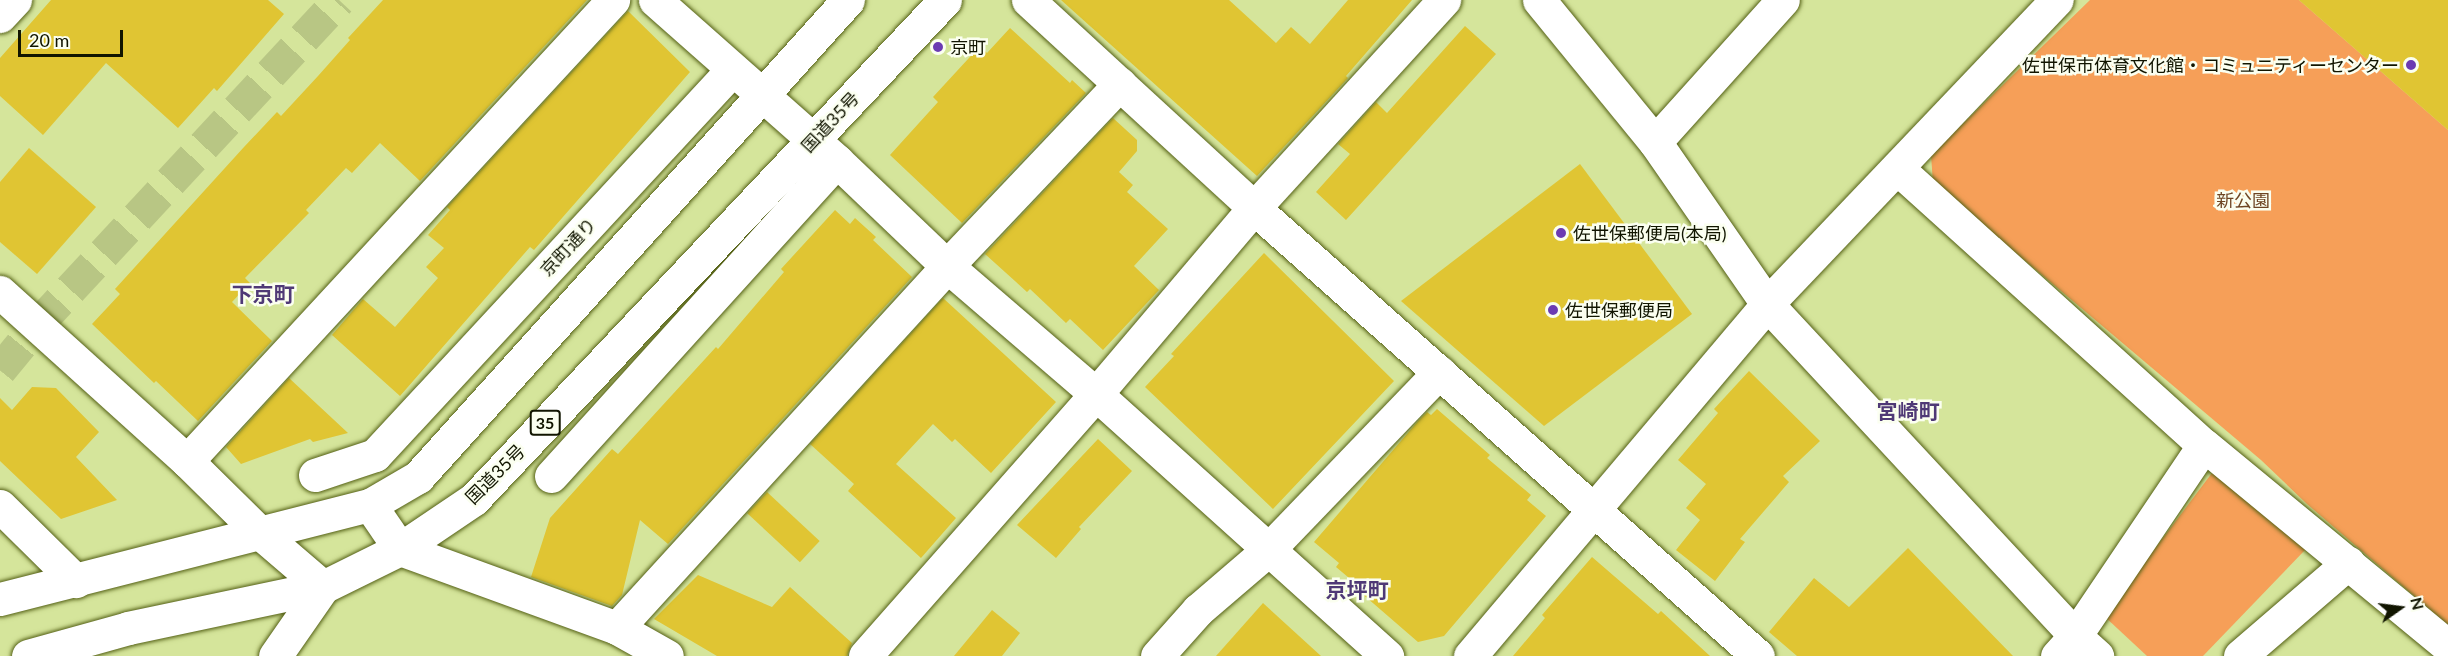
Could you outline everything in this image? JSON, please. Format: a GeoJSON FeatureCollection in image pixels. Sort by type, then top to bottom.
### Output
{"type":"FeatureCollection","features":[{"type":"Feature","properties":{"kind":"main road"},"geometry":{"type":"LineString","coordinates":[[0,16],[15,0]]}},
{"type":"Feature","properties":{"kind":"main road"},"geometry":{"type":"LineString","coordinates":[[187,462],[613,0]]}},
{"type":"Feature","properties":{"kind":"main road"},"geometry":{"type":"LineString","coordinates":[[655,0],[761,96],[825,150],[947,266],[1096,393],[1387,656]]}},
{"type":"Feature","properties":{"kind":"main road"},"geometry":{"type":"LineString","coordinates":[[0,599],[370,505],[418,477],[848,0]]}},
{"type":"Feature","properties":{"kind":"main road","name":"国道35号"},"geometry":{"type":"LineString","coordinates":[[28,656],[128,628],[323,587],[400,549],[474,499],[825,150],[945,0]]}},
{"type":"Feature","properties":{"kind":"main road"},"geometry":{"type":"LineString","coordinates":[[1028,0],[1254,208],[1758,656]]}},
{"type":"Feature","properties":{"kind":"main road"},"geometry":{"type":"LineString","coordinates":[[865,656],[1096,393],[1254,208],[1444,0]]}},
{"type":"Feature","properties":{"kind":"main road"},"geometry":{"type":"LineString","coordinates":[[1539,0],[1655,142],[1767,304],[2076,649],[2204,445]]}},
{"type":"Feature","properties":{"kind":"main road"},"geometry":{"type":"LineString","coordinates":[[1655,142],[1783,0]]}},
{"type":"Feature","properties":{"kind":"main road"},"geometry":{"type":"LineString","coordinates":[[1470,656],[1767,304],[2057,0]]}},
{"type":"Feature","properties":{"kind":"main road","name":"京町通り"},"geometry":{"type":"LineString","coordinates":[[315,475],[375,455],[733,69]]}},
{"type":"Feature","properties":{"kind":"main road"},"geometry":{"type":"LineString","coordinates":[[617,628],[947,266],[1120,84]]}},
{"type":"Feature","properties":{"kind":"main road"},"geometry":{"type":"LineString","coordinates":[[551,476],[825,150]]}},
{"type":"Feature","properties":{"kind":"main road"},"geometry":{"type":"LineString","coordinates":[[1897,168],[2204,445],[2448,646]]}},
{"type":"Feature","properties":{"kind":"main road"},"geometry":{"type":"LineString","coordinates":[[0,292],[187,462],[260,533],[323,587],[275,656]]}},
{"type":"Feature","properties":{"kind":"main road"},"geometry":{"type":"LineString","coordinates":[[1157,656],[1198,610],[1268,550],[1439,372]]}},
{"type":"Feature","properties":{"kind":"main road"},"geometry":{"type":"LineString","coordinates":[[370,505],[400,549],[617,628],[667,656]]}},
{"type":"Feature","properties":{"kind":"main road"},"geometry":{"type":"LineString","coordinates":[[0,506],[76,581]]}},
{"type":"Feature","properties":{"kind":"main road"},"geometry":{"type":"LineString","coordinates":[[2240,656],[2348,563]]}},
{"type":"Feature","properties":{"kind":"green space","name":"新公園"},"geometry":{"type":"Polygon","coordinates":[[[2090,0],[2299,0],[2448,130],[2448,625],[2307,504],[2261,460],[1933,183],[1931,155],[2090,0]]]}},
{"type":"Feature","properties":{"kind":"green space"},"geometry":{"type":"Polygon","coordinates":[[[2212,473],[2306,549],[2203,656],[2147,656],[2104,616],[2212,473]]]}},
{"type":"Feature","properties":{"kind":"building"},"geometry":{"type":"Polygon","coordinates":[[[51,0],[268,0],[284,14],[217,91],[214,88],[178,128],[106,63],[43,135],[0,96],[0,58],[51,0]]]}},
{"type":"Feature","properties":{"kind":"building"},"geometry":{"type":"Polygon","coordinates":[[[383,0],[587,0],[420,181],[380,143],[352,173],[346,168],[306,210],[309,213],[245,278],[250,283],[232,302],[272,341],[198,421],[92,324],[120,294],[115,289],[277,112],[281,116],[383,0]]]}},
{"type":"Feature","properties":{"kind":"building"},"geometry":{"type":"Polygon","coordinates":[[[1061,0],[1229,0],[1276,43],[1291,27],[1310,44],[1348,0],[1412,0],[1346,76],[1348,78],[1257,176],[1061,0]]]}},
{"type":"Feature","properties":{"kind":"building","name":"佐世保市体育文化館・コミュニティーセンター"},"geometry":{"type":"Polygon","coordinates":[[[2299,0],[2448,0],[2448,130],[2299,0]]]}},
{"type":"Feature","properties":{"kind":"building"},"geometry":{"type":"Polygon","coordinates":[[[628,11],[690,72],[534,250],[530,247],[400,396],[332,335],[363,299],[395,327],[438,278],[426,267],[444,248],[428,235],[450,210],[447,207],[628,11]]]}},
{"type":"Feature","properties":{"kind":"building"},"geometry":{"type":"Polygon","coordinates":[[[1465,26],[1496,54],[1346,220],[1316,192],[1350,154],[1338,144],[1376,102],[1387,113],[1465,26]]]}},
{"type":"Feature","properties":{"kind":"building"},"geometry":{"type":"Polygon","coordinates":[[[1010,28],[1070,83],[1072,80],[1086,93],[962,223],[890,155],[938,102],[933,97],[980,46],[987,53],[1010,28]]]}},
{"type":"Feature","properties":{"kind":"building"},"geometry":{"type":"Polygon","coordinates":[[[1113,118],[1137,140],[1137,151],[1119,172],[1133,185],[1127,192],[1168,229],[1134,266],[1159,290],[1103,350],[1070,319],[1066,323],[1030,289],[1027,292],[985,254],[1113,118]]]}},
{"type":"Feature","properties":{"kind":"building"},"geometry":{"type":"Polygon","coordinates":[[[29,148],[96,207],[37,274],[0,242],[0,182],[29,148]]]}},
{"type":"Feature","properties":{"kind":"building","name":"佐世保郵便局(本局)"},"geometry":{"type":"Polygon","coordinates":[[[1580,164],[1692,314],[1544,426],[1401,301],[1580,164]]]}},
{"type":"Feature","properties":{"kind":"building"},"geometry":{"type":"Polygon","coordinates":[[[835,210],[850,224],[855,218],[876,237],[873,240],[912,277],[668,544],[640,520],[622,595],[612,606],[531,577],[550,518],[612,449],[618,454],[716,347],[718,349],[784,272],[781,269],[835,210]]]}},
{"type":"Feature","properties":{"kind":"building"},"geometry":{"type":"Polygon","coordinates":[[[1264,253],[1394,381],[1273,509],[1145,387],[1174,356],[1171,354],[1264,253]]]}},
{"type":"Feature","properties":{"kind":"building"},"geometry":{"type":"Polygon","coordinates":[[[943,298],[1056,402],[991,473],[955,439],[952,442],[933,424],[896,464],[956,518],[921,558],[848,491],[854,484],[810,444],[943,298]]]}},
{"type":"Feature","properties":{"kind":"building"},"geometry":{"type":"Polygon","coordinates":[[[1749,371],[1820,441],[1783,476],[1789,482],[1740,539],[1745,542],[1715,581],[1676,550],[1700,520],[1686,508],[1706,484],[1678,460],[1718,413],[1714,409],[1749,371]]]}},
{"type":"Feature","properties":{"kind":"building"},"geometry":{"type":"Polygon","coordinates":[[[289,378],[348,433],[313,442],[310,439],[241,464],[226,447],[289,378]]]}},
{"type":"Feature","properties":{"kind":"building"},"geometry":{"type":"Polygon","coordinates":[[[32,387],[56,388],[99,432],[76,457],[117,500],[61,519],[0,461],[0,398],[12,410],[32,387]]]}},
{"type":"Feature","properties":{"kind":"building"},"geometry":{"type":"Polygon","coordinates":[[[1437,409],[1490,455],[1487,458],[1531,495],[1527,500],[1546,516],[1444,636],[1418,642],[1359,591],[1361,588],[1336,567],[1339,563],[1314,542],[1419,420],[1427,412],[1431,415],[1437,409]]]}},
{"type":"Feature","properties":{"kind":"building"},"geometry":{"type":"Polygon","coordinates":[[[1098,439],[1132,471],[1079,527],[1081,529],[1056,558],[1017,525],[1098,439]]]}},
{"type":"Feature","properties":{"kind":"building"},"geometry":{"type":"Polygon","coordinates":[[[767,492],[820,541],[800,562],[747,513],[767,492]]]}},
{"type":"Feature","properties":{"kind":"building"},"geometry":{"type":"Polygon","coordinates":[[[1908,548],[2013,656],[1797,656],[1769,632],[1814,578],[1849,607],[1908,548]]]}},
{"type":"Feature","properties":{"kind":"building"},"geometry":{"type":"Polygon","coordinates":[[[1592,557],[1658,614],[1661,611],[1710,656],[1513,656],[1545,618],[1542,615],[1592,557]]]}},
{"type":"Feature","properties":{"kind":"building"},"geometry":{"type":"Polygon","coordinates":[[[698,575],[772,607],[790,587],[852,643],[847,656],[717,656],[654,619],[698,575]]]}},
{"type":"Feature","properties":{"kind":"building"},"geometry":{"type":"Polygon","coordinates":[[[1263,603],[1321,656],[1216,656],[1263,603]]]}},
{"type":"Feature","properties":{"kind":"building"},"geometry":{"type":"Polygon","coordinates":[[[992,610],[1020,633],[1002,656],[954,656],[992,610]]]}},
{"type":"Feature","properties":{"kind":"tunnel"},"geometry":{"type":"LineString","coordinates":[[0,370],[37,325],[339,0]]}},
{"type":"Feature","properties":{"kind":"place","name":"京町"},"geometry":{"type":"Point","coordinates":[938,47]}},
{"type":"Feature","properties":{"kind":"place","name":"佐世保市体育文化館・コミュニティーセンター"},"geometry":{"type":"Point","coordinates":[2411,65]}},
{"type":"Feature","properties":{"kind":"place","name":"佐世保郵便局(本局)"},"geometry":{"type":"Point","coordinates":[1561,233]}},
{"type":"Feature","properties":{"kind":"place","name":"佐世保郵便局"},"geometry":{"type":"Point","coordinates":[1553,310]}},
{"type":"Feature","properties":{"kind":"district","name":"下京町"},"geometry":{"type":"Point","coordinates":[263,294]}},
{"type":"Feature","properties":{"kind":"district","name":"宮崎町"},"geometry":{"type":"Point","coordinates":[1908,411]}},
{"type":"Feature","properties":{"kind":"district","name":"京坪町"},"geometry":{"type":"Point","coordinates":[1357,590]}}]}
